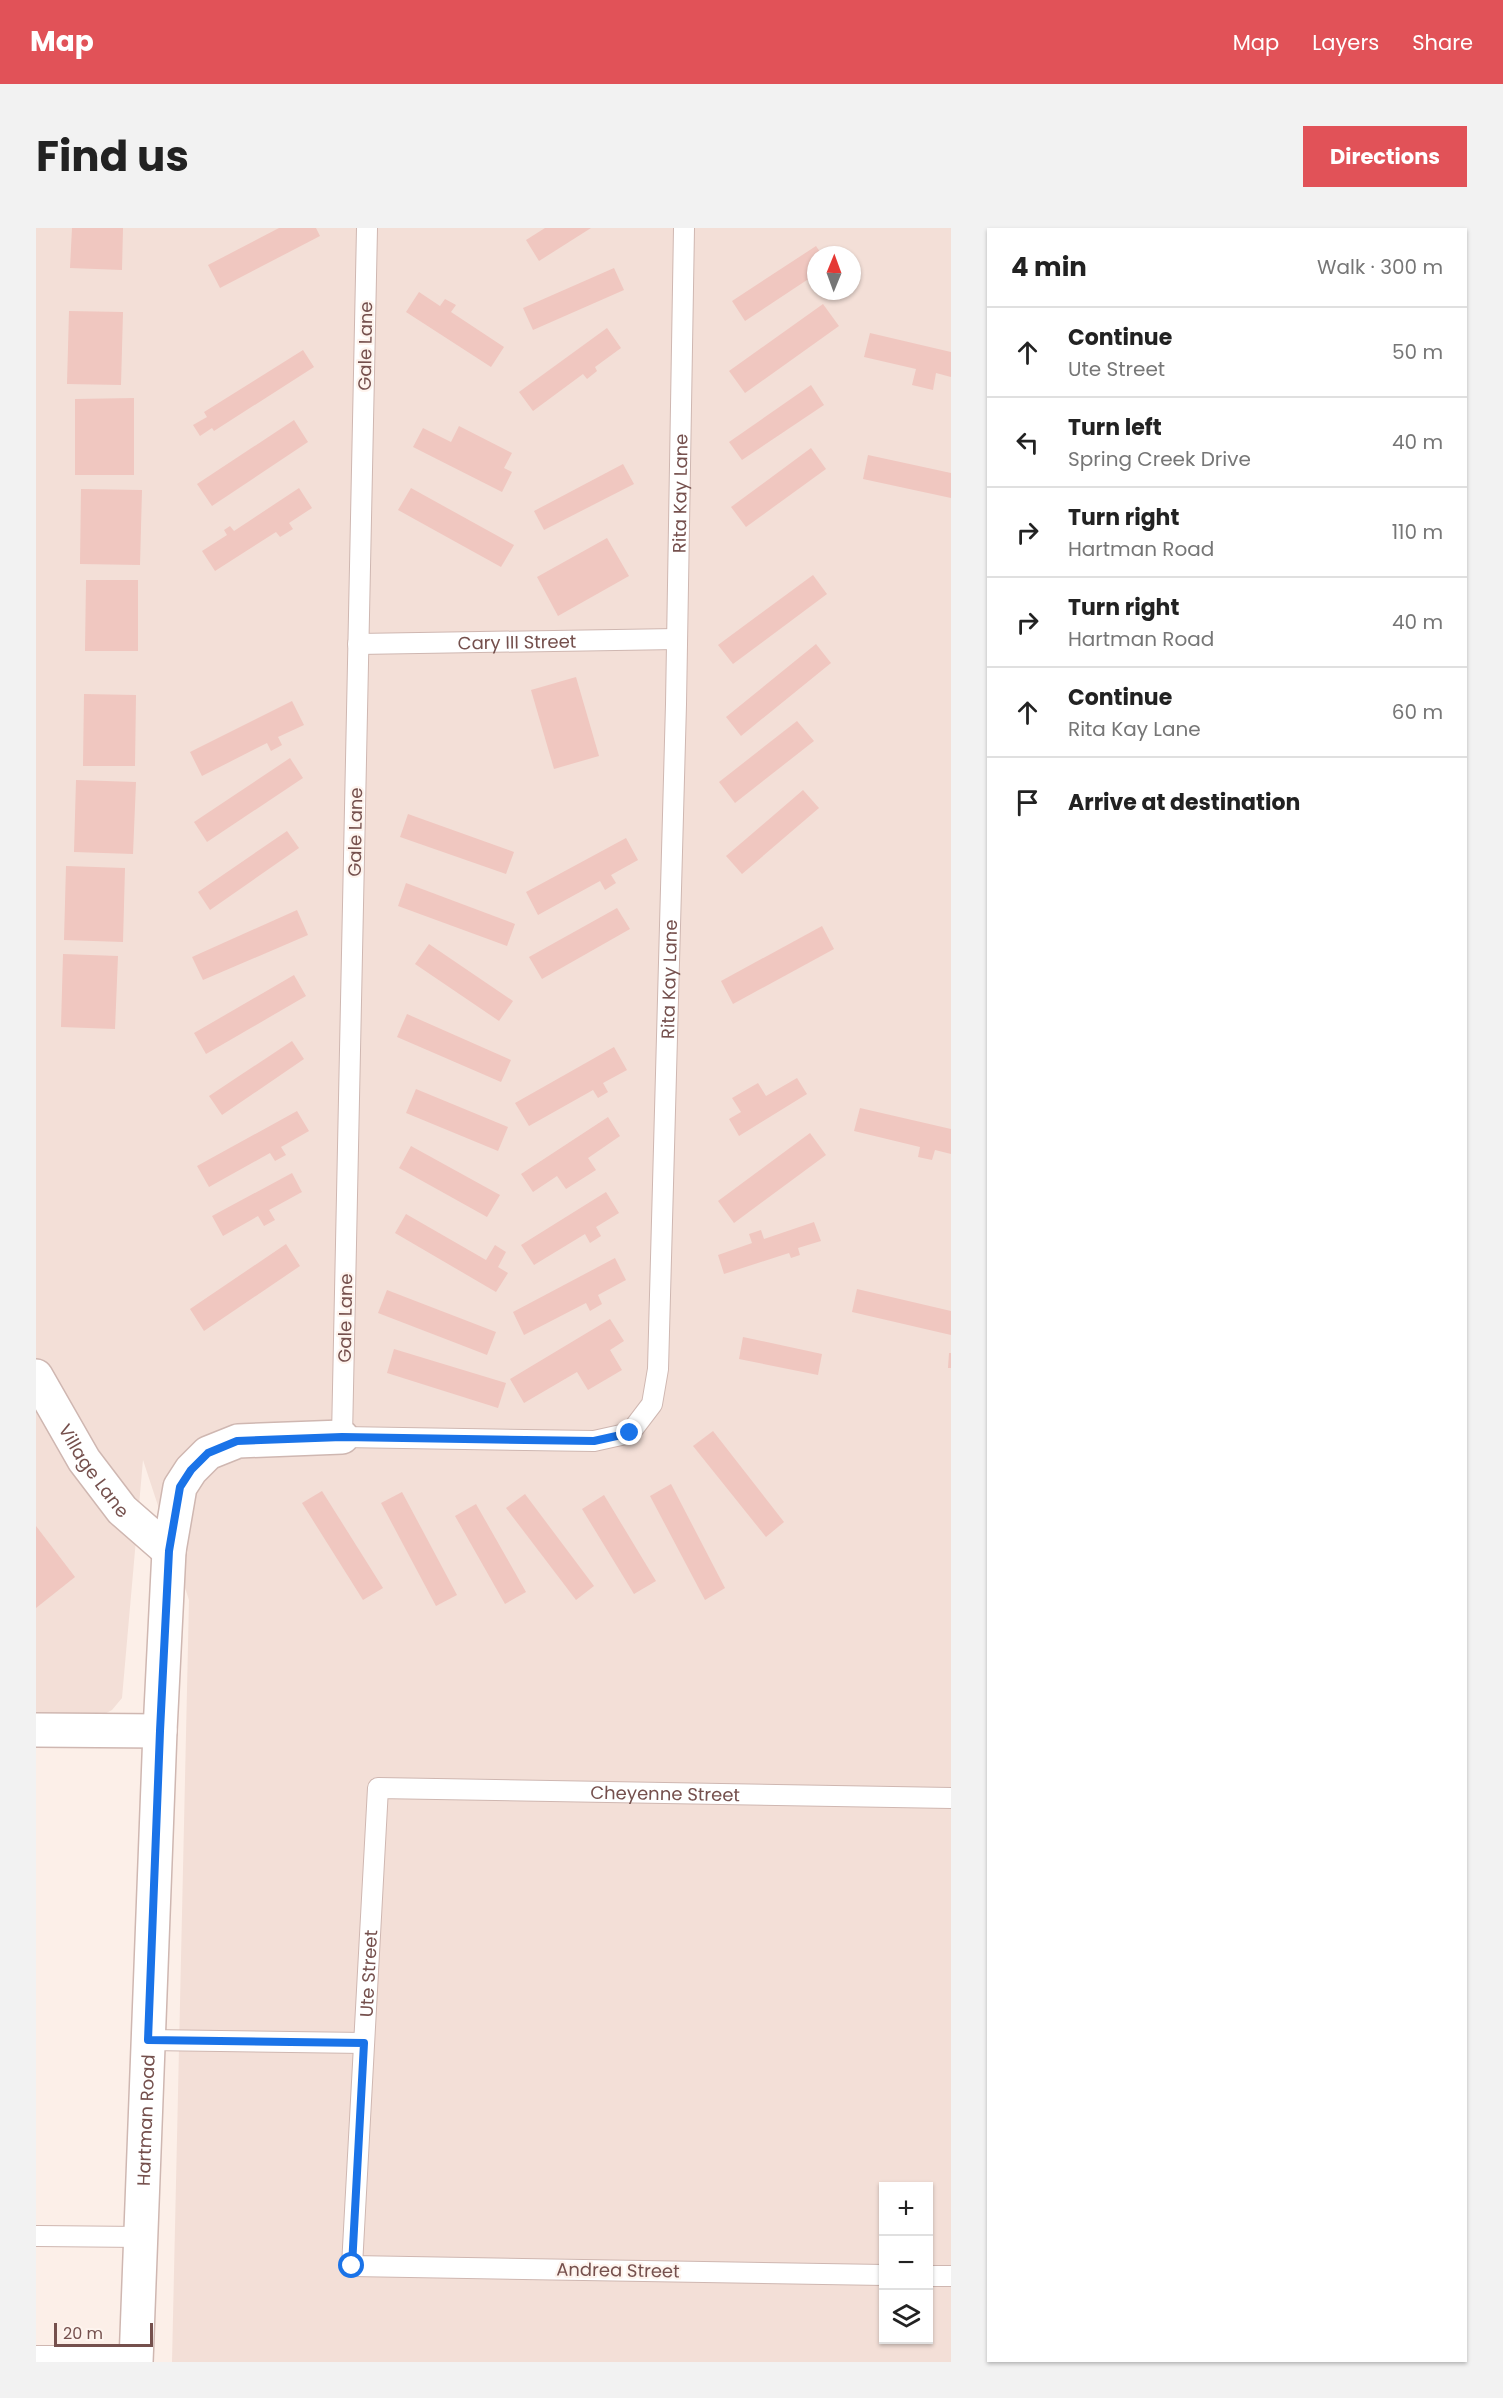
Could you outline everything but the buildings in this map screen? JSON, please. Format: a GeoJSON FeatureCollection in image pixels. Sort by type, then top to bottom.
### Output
{"type":"FeatureCollection","features":[{"type":"Feature","properties":{"kind":"street","name":"Village Lane"},"geometry":{"type":"LineString","coordinates":[[36,1376],[44,1410],[122,1510],[169,1551]]}},
{"type":"Feature","properties":{"kind":"street","name":"Hartman Road"},"geometry":{"type":"LineString","coordinates":[[137,2359],[160,1731],[169,1551],[180,1487],[191,1470],[208,1453],[237,1441],[342,1437]]}},
{"type":"Feature","properties":{"kind":"street"},"geometry":{"type":"LineString","coordinates":[[36,1730],[160,1731]]}},
{"type":"Feature","properties":{"kind":"lane","name":"Gale Lane"},"geometry":{"type":"LineString","coordinates":[[342,1437],[367,228]]}},
{"type":"Feature","properties":{"kind":"lane","name":"Rita Kay Lane"},"geometry":{"type":"LineString","coordinates":[[342,1437],[594,1441],[630,1433],[652,1404],[658,1369],[677,639],[684,228]]}},
{"type":"Feature","properties":{"kind":"lane","name":"Cary III Street"},"geometry":{"type":"LineString","coordinates":[[358,644],[677,639]]}},
{"type":"Feature","properties":{"kind":"lane","name":"Cheyenne Street"},"geometry":{"type":"LineString","coordinates":[[378,1788],[951,1798]]}},
{"type":"Feature","properties":{"kind":"lane","name":"Ute Street"},"geometry":{"type":"LineString","coordinates":[[352,2266],[378,1788]]}},
{"type":"Feature","properties":{"kind":"lane"},"geometry":{"type":"LineString","coordinates":[[148,2040],[364,2043]]}},
{"type":"Feature","properties":{"kind":"lane"},"geometry":{"type":"LineString","coordinates":[[37,2235],[141,2237]]}},
{"type":"Feature","properties":{"kind":"lane","name":"Andrea Street"},"geometry":{"type":"LineString","coordinates":[[352,2266],[879,2275]]}},
{"type":"Feature","properties":{"kind":"lane"},"geometry":{"type":"LineString","coordinates":[[933,2276],[951,2276]]}},
{"type":"Feature","properties":{"kind":"lane"},"geometry":{"type":"LineString","coordinates":[[36,2356],[137,2359]]}},
{"type":"Feature","properties":{"kind":"shaded area"},"geometry":{"type":"Polygon","coordinates":[[[36,228],[951,228],[951,2362],[172,2362],[189,1600],[143,1460],[122,1698],[112,1710],[99,1717],[36,1715],[36,228]]]}},
{"type":"Feature","properties":{"kind":"route"},"geometry":{"type":"LineString","coordinates":[[352,2266],[364,2043],[148,2040],[169,1551],[180,1487],[191,1470],[208,1453],[237,1441],[342,1437],[594,1441],[630,1433]]}}]}
